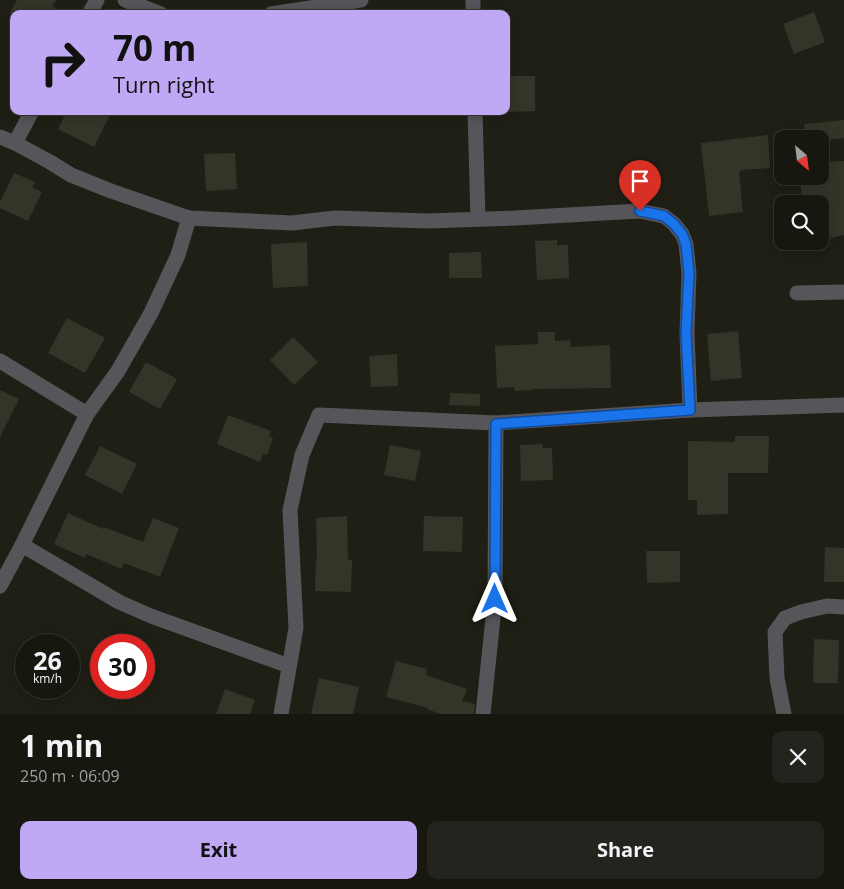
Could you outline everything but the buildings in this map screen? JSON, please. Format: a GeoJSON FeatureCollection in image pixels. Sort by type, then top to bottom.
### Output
{"type":"FeatureCollection","features":[{"type":"Feature","properties":{"kind":"street"},"geometry":{"type":"LineString","coordinates":[[125,0],[151,10]]}},
{"type":"Feature","properties":{"kind":"street"},"geometry":{"type":"LineString","coordinates":[[297,10],[361,0]]}},
{"type":"Feature","properties":{"kind":"street"},"geometry":{"type":"LineString","coordinates":[[15,143],[30,115]]}},
{"type":"Feature","properties":{"kind":"street"},"geometry":{"type":"LineString","coordinates":[[476,115],[478,219]]}},
{"type":"Feature","properties":{"kind":"street"},"geometry":{"type":"LineString","coordinates":[[0,137],[15,143],[72,176],[190,218],[292,223],[335,218],[427,221],[640,211],[664,216],[682,234],[686,244],[689,273],[686,333],[690,410]]}},
{"type":"Feature","properties":{"kind":"street"},"geometry":{"type":"LineString","coordinates":[[0,586],[88,414],[118,371],[151,313],[178,255],[190,218]]}},
{"type":"Feature","properties":{"kind":"street"},"geometry":{"type":"LineString","coordinates":[[797,293],[844,292]]}},
{"type":"Feature","properties":{"kind":"street"},"geometry":{"type":"LineString","coordinates":[[0,360],[88,414]]}},
{"type":"Feature","properties":{"kind":"street"},"geometry":{"type":"LineString","coordinates":[[281,714],[296,628],[290,510],[302,454],[319,414],[496,424],[690,410],[844,405]]}},
{"type":"Feature","properties":{"kind":"street"},"geometry":{"type":"LineString","coordinates":[[483,714],[495,599],[496,424]]}},
{"type":"Feature","properties":{"kind":"street"},"geometry":{"type":"LineString","coordinates":[[22,545],[119,602],[151,616],[289,666]]}},
{"type":"Feature","properties":{"kind":"street"},"geometry":{"type":"LineString","coordinates":[[784,714],[777,678],[775,632],[785,618],[801,612],[827,606],[844,607]]}},
{"type":"Feature","properties":{"kind":"route"},"geometry":{"type":"LineString","coordinates":[[495,599],[496,424],[690,410],[686,333],[689,273],[686,244],[682,234],[664,216],[640,211]]}}]}
